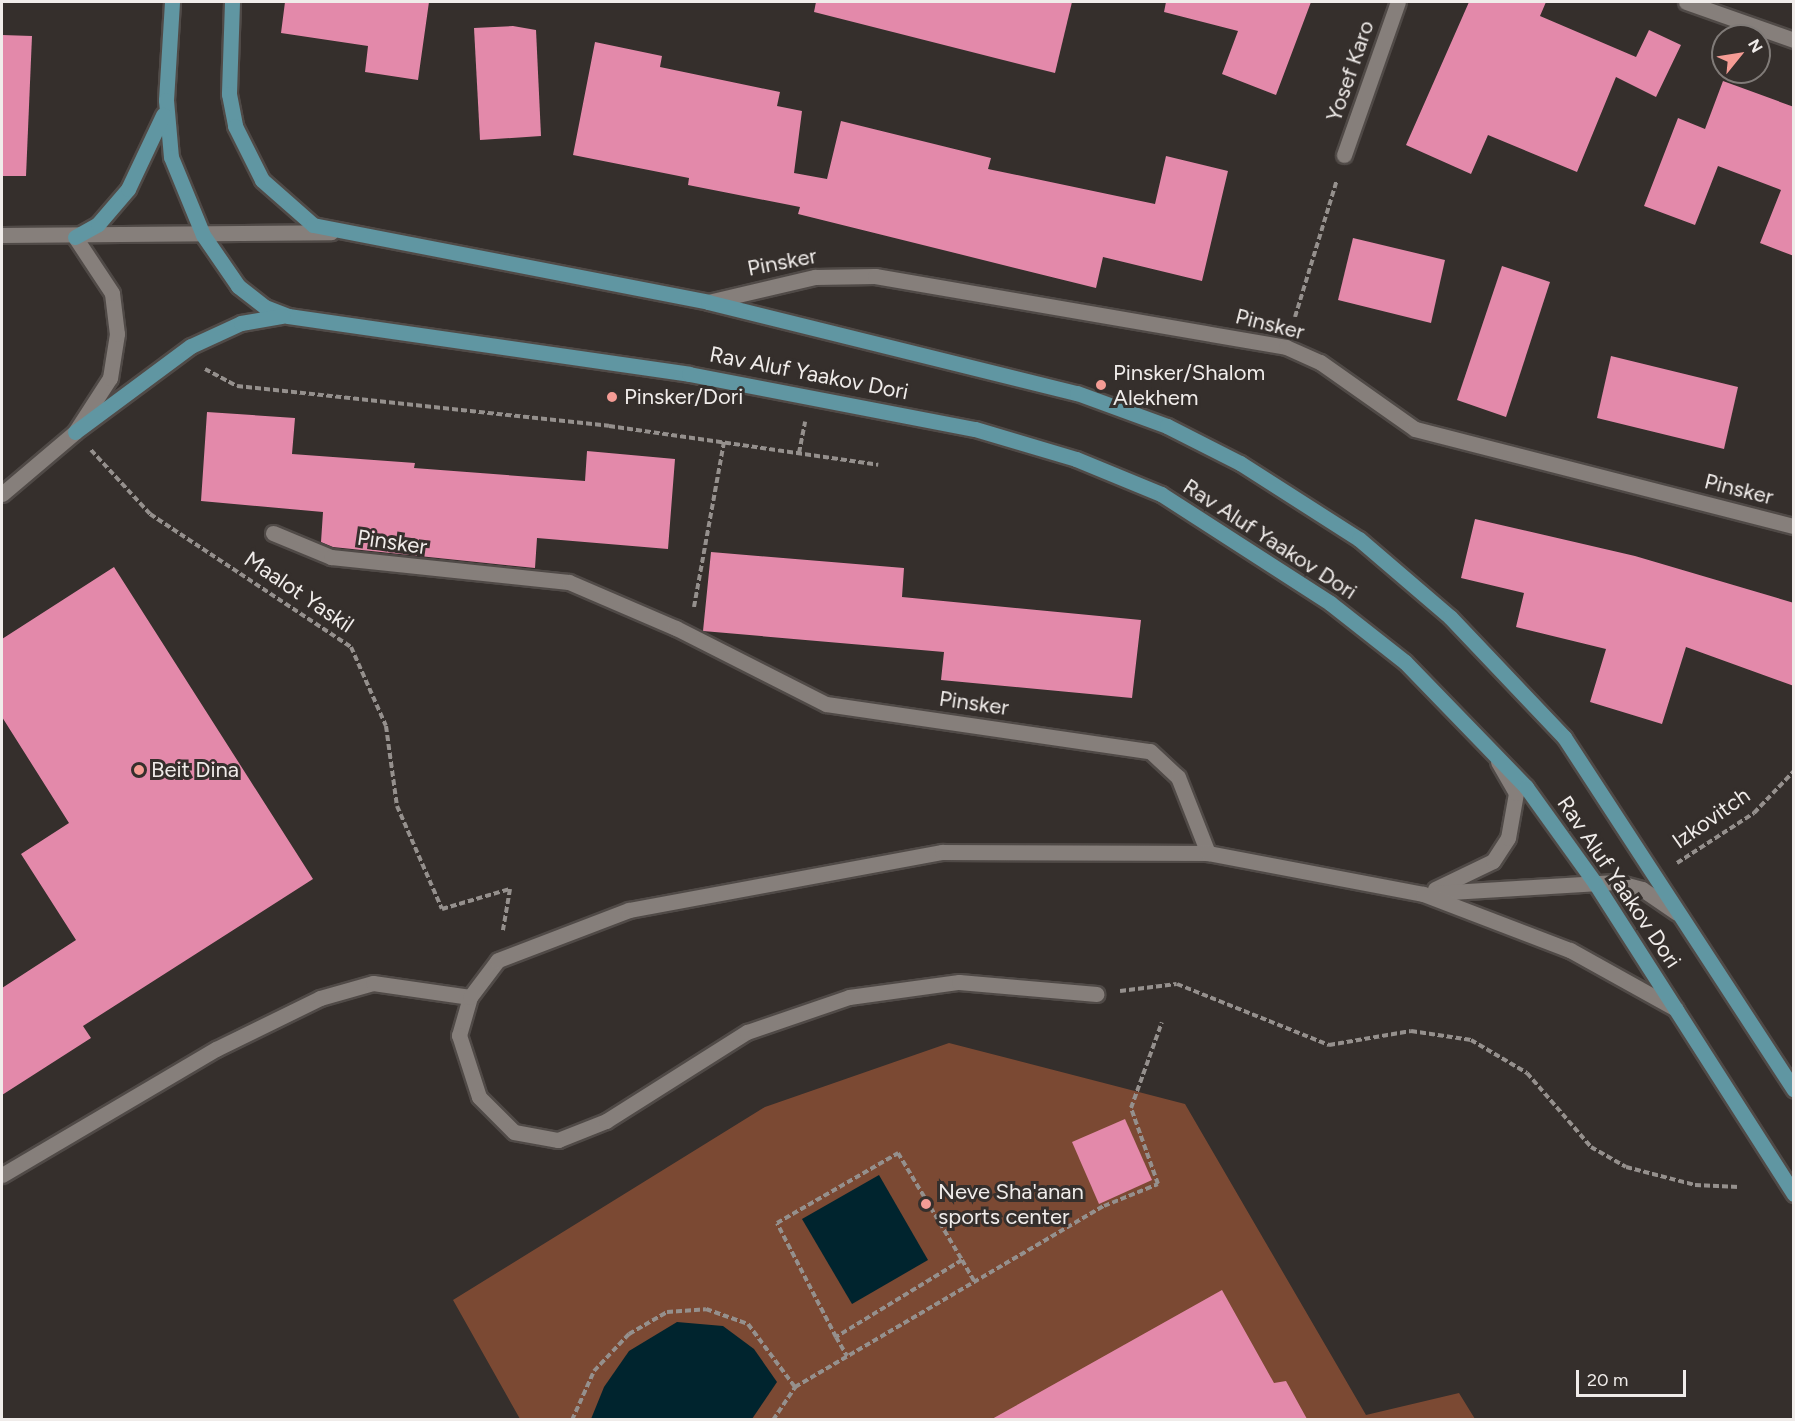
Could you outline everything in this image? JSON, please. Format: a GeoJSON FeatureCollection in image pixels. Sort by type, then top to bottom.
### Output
{"type":"FeatureCollection","features":[{"type":"Feature","properties":{"kind":"main road"},"geometry":{"type":"LineString","coordinates":[[75,237],[108,214],[128,189],[154,141],[166,100],[172,2]]}},
{"type":"Feature","properties":{"kind":"main road","name":"Rav Aluf Yaakov Dori"},"geometry":{"type":"LineString","coordinates":[[232,2],[229,94],[244,148],[274,195],[302,219],[331,232],[708,302],[1077,393],[1167,426],[1308,503],[1405,576],[1509,675],[1600,784],[1683,920],[1794,1090]]}},
{"type":"Feature","properties":{"kind":"main road","name":"Rav Aluf Yaakov Dori"},"geometry":{"type":"LineString","coordinates":[[166,100],[171,157],[203,235],[238,286],[265,307],[288,316],[843,401],[1076,459],[1161,494],[1248,546],[1405,662],[1488,745],[1595,883],[1794,1194]]}},
{"type":"Feature","properties":{"kind":"main road"},"geometry":{"type":"LineString","coordinates":[[75,432],[191,346],[241,323],[288,316]]}},
{"type":"Feature","properties":{"kind":"street","name":"Yosef Karo"},"geometry":{"type":"LineString","coordinates":[[1344,155],[1398,2]]}},
{"type":"Feature","properties":{"kind":"street"},"geometry":{"type":"LineString","coordinates":[[1686,2],[1794,40]]}},
{"type":"Feature","properties":{"kind":"street"},"geometry":{"type":"LineString","coordinates":[[2,235],[75,237],[331,232]]}},
{"type":"Feature","properties":{"kind":"street"},"geometry":{"type":"LineString","coordinates":[[2,494],[75,432],[103,395],[117,334],[109,283],[75,237]]}},
{"type":"Feature","properties":{"kind":"street","name":"Pinsker"},"geometry":{"type":"LineString","coordinates":[[708,302],[815,277],[875,276],[1286,347],[1320,362],[1415,429],[1794,526]]}},
{"type":"Feature","properties":{"kind":"street","name":"Pinsker"},"geometry":{"type":"LineString","coordinates":[[273,533],[331,557],[569,582],[689,635],[826,704],[1150,751],[1178,777],[1208,853]]}},
{"type":"Feature","properties":{"kind":"street"},"geometry":{"type":"LineString","coordinates":[[1423,894],[1493,861],[1508,838],[1516,793],[1488,745]]}},
{"type":"Feature","properties":{"kind":"street"},"geometry":{"type":"LineString","coordinates":[[1096,994],[958,982],[849,997],[747,1032],[606,1120],[558,1140],[514,1132],[479,1096],[459,1035],[470,997],[498,960],[629,910],[942,852],[1208,853],[1423,894],[1570,950],[1678,1011]]}},
{"type":"Feature","properties":{"kind":"street"},"geometry":{"type":"LineString","coordinates":[[1423,894],[1595,883],[1642,889],[1683,920]]}},
{"type":"Feature","properties":{"kind":"street"},"geometry":{"type":"LineString","coordinates":[[2,1175],[216,1049],[320,998],[373,983],[470,997]]}},
{"type":"Feature","properties":{"kind":"path"},"geometry":{"type":"LineString","coordinates":[[1295,316],[1344,155]]}},
{"type":"Feature","properties":{"kind":"path"},"geometry":{"type":"LineString","coordinates":[[205,369],[237,386],[724,442],[878,465]]}},
{"type":"Feature","properties":{"kind":"path"},"geometry":{"type":"LineString","coordinates":[[799,453],[805,420]]}},
{"type":"Feature","properties":{"kind":"path","name":"Maalot Yaskil"},"geometry":{"type":"LineString","coordinates":[[75,432],[150,514],[351,647],[386,726],[397,806],[442,909],[510,889],[498,960]]}},
{"type":"Feature","properties":{"kind":"path"},"geometry":{"type":"LineString","coordinates":[[689,635],[724,442]]}},
{"type":"Feature","properties":{"kind":"path","name":"Izkovitch"},"geometry":{"type":"LineString","coordinates":[[1673,866],[1754,813],[1794,771]]}},
{"type":"Feature","properties":{"kind":"path"},"geometry":{"type":"LineString","coordinates":[[1096,994],[1177,984],[1329,1045],[1411,1031],[1471,1040],[1527,1073],[1591,1147],[1626,1167],[1695,1185],[1739,1187]]}},
{"type":"Feature","properties":{"kind":"path"},"geometry":{"type":"LineString","coordinates":[[773,1419],[795,1387],[1104,1206],[1158,1184],[1131,1108],[1162,1022]]}},
{"type":"Feature","properties":{"kind":"path"},"geometry":{"type":"LineString","coordinates":[[847,1356],[777,1223],[898,1153],[974,1281]]}},
{"type":"Feature","properties":{"kind":"path"},"geometry":{"type":"LineString","coordinates":[[836,1337],[962,1260]]}},
{"type":"Feature","properties":{"kind":"path"},"geometry":{"type":"LineString","coordinates":[[572,1419],[594,1371],[629,1335],[667,1312],[706,1309],[748,1324],[795,1387]]}},
{"type":"Feature","properties":{"kind":"shaded area","name":"Neve Sha'anan sports center"},"geometry":{"type":"Polygon","coordinates":[[[949,1043],[1185,1104],[1366,1415],[1459,1393],[1475,1419],[520,1419],[453,1300],[765,1107],[949,1043]]]}},
{"type":"Feature","properties":{"kind":"water"},"geometry":{"type":"Polygon","coordinates":[[[879,1175],[928,1260],[852,1304],[802,1219],[879,1175]]]}},
{"type":"Feature","properties":{"kind":"water"},"geometry":{"type":"Polygon","coordinates":[[[677,1322],[723,1326],[754,1349],[777,1382],[752,1419],[591,1419],[604,1387],[629,1351],[677,1322]]]}},
{"type":"Feature","properties":{"kind":"building"},"geometry":{"type":"Polygon","coordinates":[[[285,2],[429,2],[418,80],[365,72],[368,46],[281,33],[285,2]]]}},
{"type":"Feature","properties":{"kind":"building"},"geometry":{"type":"Polygon","coordinates":[[[816,2],[1072,2],[1055,73],[814,12],[816,2]]]}},
{"type":"Feature","properties":{"kind":"building"},"geometry":{"type":"Polygon","coordinates":[[[1166,2],[1311,2],[1276,95],[1222,74],[1238,31],[1164,12],[1166,2]]]}},
{"type":"Feature","properties":{"kind":"building"},"geometry":{"type":"Polygon","coordinates":[[[1469,2],[1546,2],[1540,16],[1636,57],[1649,30],[1681,45],[1656,97],[1616,77],[1577,172],[1488,135],[1471,174],[1406,145],[1469,2]]]}},
{"type":"Feature","properties":{"kind":"building"},"geometry":{"type":"Polygon","coordinates":[[[513,26],[536,30],[541,136],[480,140],[474,28],[513,26]]]}},
{"type":"Feature","properties":{"kind":"building"},"geometry":{"type":"Polygon","coordinates":[[[2,35],[32,36],[26,176],[2,176],[2,35]]]}},
{"type":"Feature","properties":{"kind":"building"},"geometry":{"type":"Polygon","coordinates":[[[595,42],[662,56],[660,67],[780,92],[777,106],[802,111],[794,173],[827,179],[841,121],[991,158],[988,169],[1155,204],[1166,156],[1228,171],[1202,281],[1103,257],[1096,288],[798,214],[800,207],[688,185],[689,178],[573,155],[595,42]]]}},
{"type":"Feature","properties":{"kind":"building"},"geometry":{"type":"Polygon","coordinates":[[[1722,84],[1731,84],[1794,107],[1794,256],[1760,243],[1781,190],[1718,166],[1695,225],[1644,206],[1678,118],[1705,129],[1722,84]]]}},
{"type":"Feature","properties":{"kind":"building"},"geometry":{"type":"Polygon","coordinates":[[[1353,238],[1445,260],[1431,323],[1338,300],[1353,238]]]}},
{"type":"Feature","properties":{"kind":"building"},"geometry":{"type":"Polygon","coordinates":[[[1502,266],[1550,282],[1506,417],[1457,400],[1502,266]]]}},
{"type":"Feature","properties":{"kind":"building"},"geometry":{"type":"Polygon","coordinates":[[[1611,356],[1738,387],[1724,449],[1597,418],[1611,356]]]}},
{"type":"Feature","properties":{"kind":"building"},"geometry":{"type":"Polygon","coordinates":[[[207,412],[295,418],[292,454],[415,463],[414,468],[585,481],[587,451],[675,459],[668,549],[537,538],[535,568],[333,547],[321,542],[323,512],[201,501],[207,412]]]}},
{"type":"Feature","properties":{"kind":"building"},"geometry":{"type":"Polygon","coordinates":[[[1475,519],[1635,556],[1794,603],[1794,686],[1686,647],[1662,724],[1590,702],[1606,649],[1516,627],[1524,593],[1461,578],[1475,519]]]}},
{"type":"Feature","properties":{"kind":"building"},"geometry":{"type":"Polygon","coordinates":[[[711,552],[904,568],[902,597],[1141,620],[1132,698],[941,680],[944,652],[703,631],[711,552]]]}},
{"type":"Feature","properties":{"kind":"building","name":"Beit Dina"},"geometry":{"type":"Polygon","coordinates":[[[114,567],[313,879],[83,1026],[91,1038],[2,1095],[2,988],[76,940],[21,854],[69,823],[2,717],[2,639],[114,567]]]}},
{"type":"Feature","properties":{"kind":"building"},"geometry":{"type":"Polygon","coordinates":[[[1125,1119],[1152,1180],[1099,1204],[1072,1142],[1125,1119]]]}},
{"type":"Feature","properties":{"kind":"building"},"geometry":{"type":"Polygon","coordinates":[[[1222,1290],[1274,1383],[1286,1381],[1307,1419],[992,1419],[1222,1290]]]}},
{"type":"Feature","properties":{"kind":"place","name":"Pinsker/Shalom Alekhem"},"geometry":{"type":"Point","coordinates":[1101,385]}},
{"type":"Feature","properties":{"kind":"place","name":"Pinsker/Dori"},"geometry":{"type":"Point","coordinates":[612,397]}},
{"type":"Feature","properties":{"kind":"place","name":"Beit Dina"},"geometry":{"type":"Point","coordinates":[139,770]}},
{"type":"Feature","properties":{"kind":"place","name":"Neve Sha'anan sports center"},"geometry":{"type":"Point","coordinates":[926,1204]}}]}
